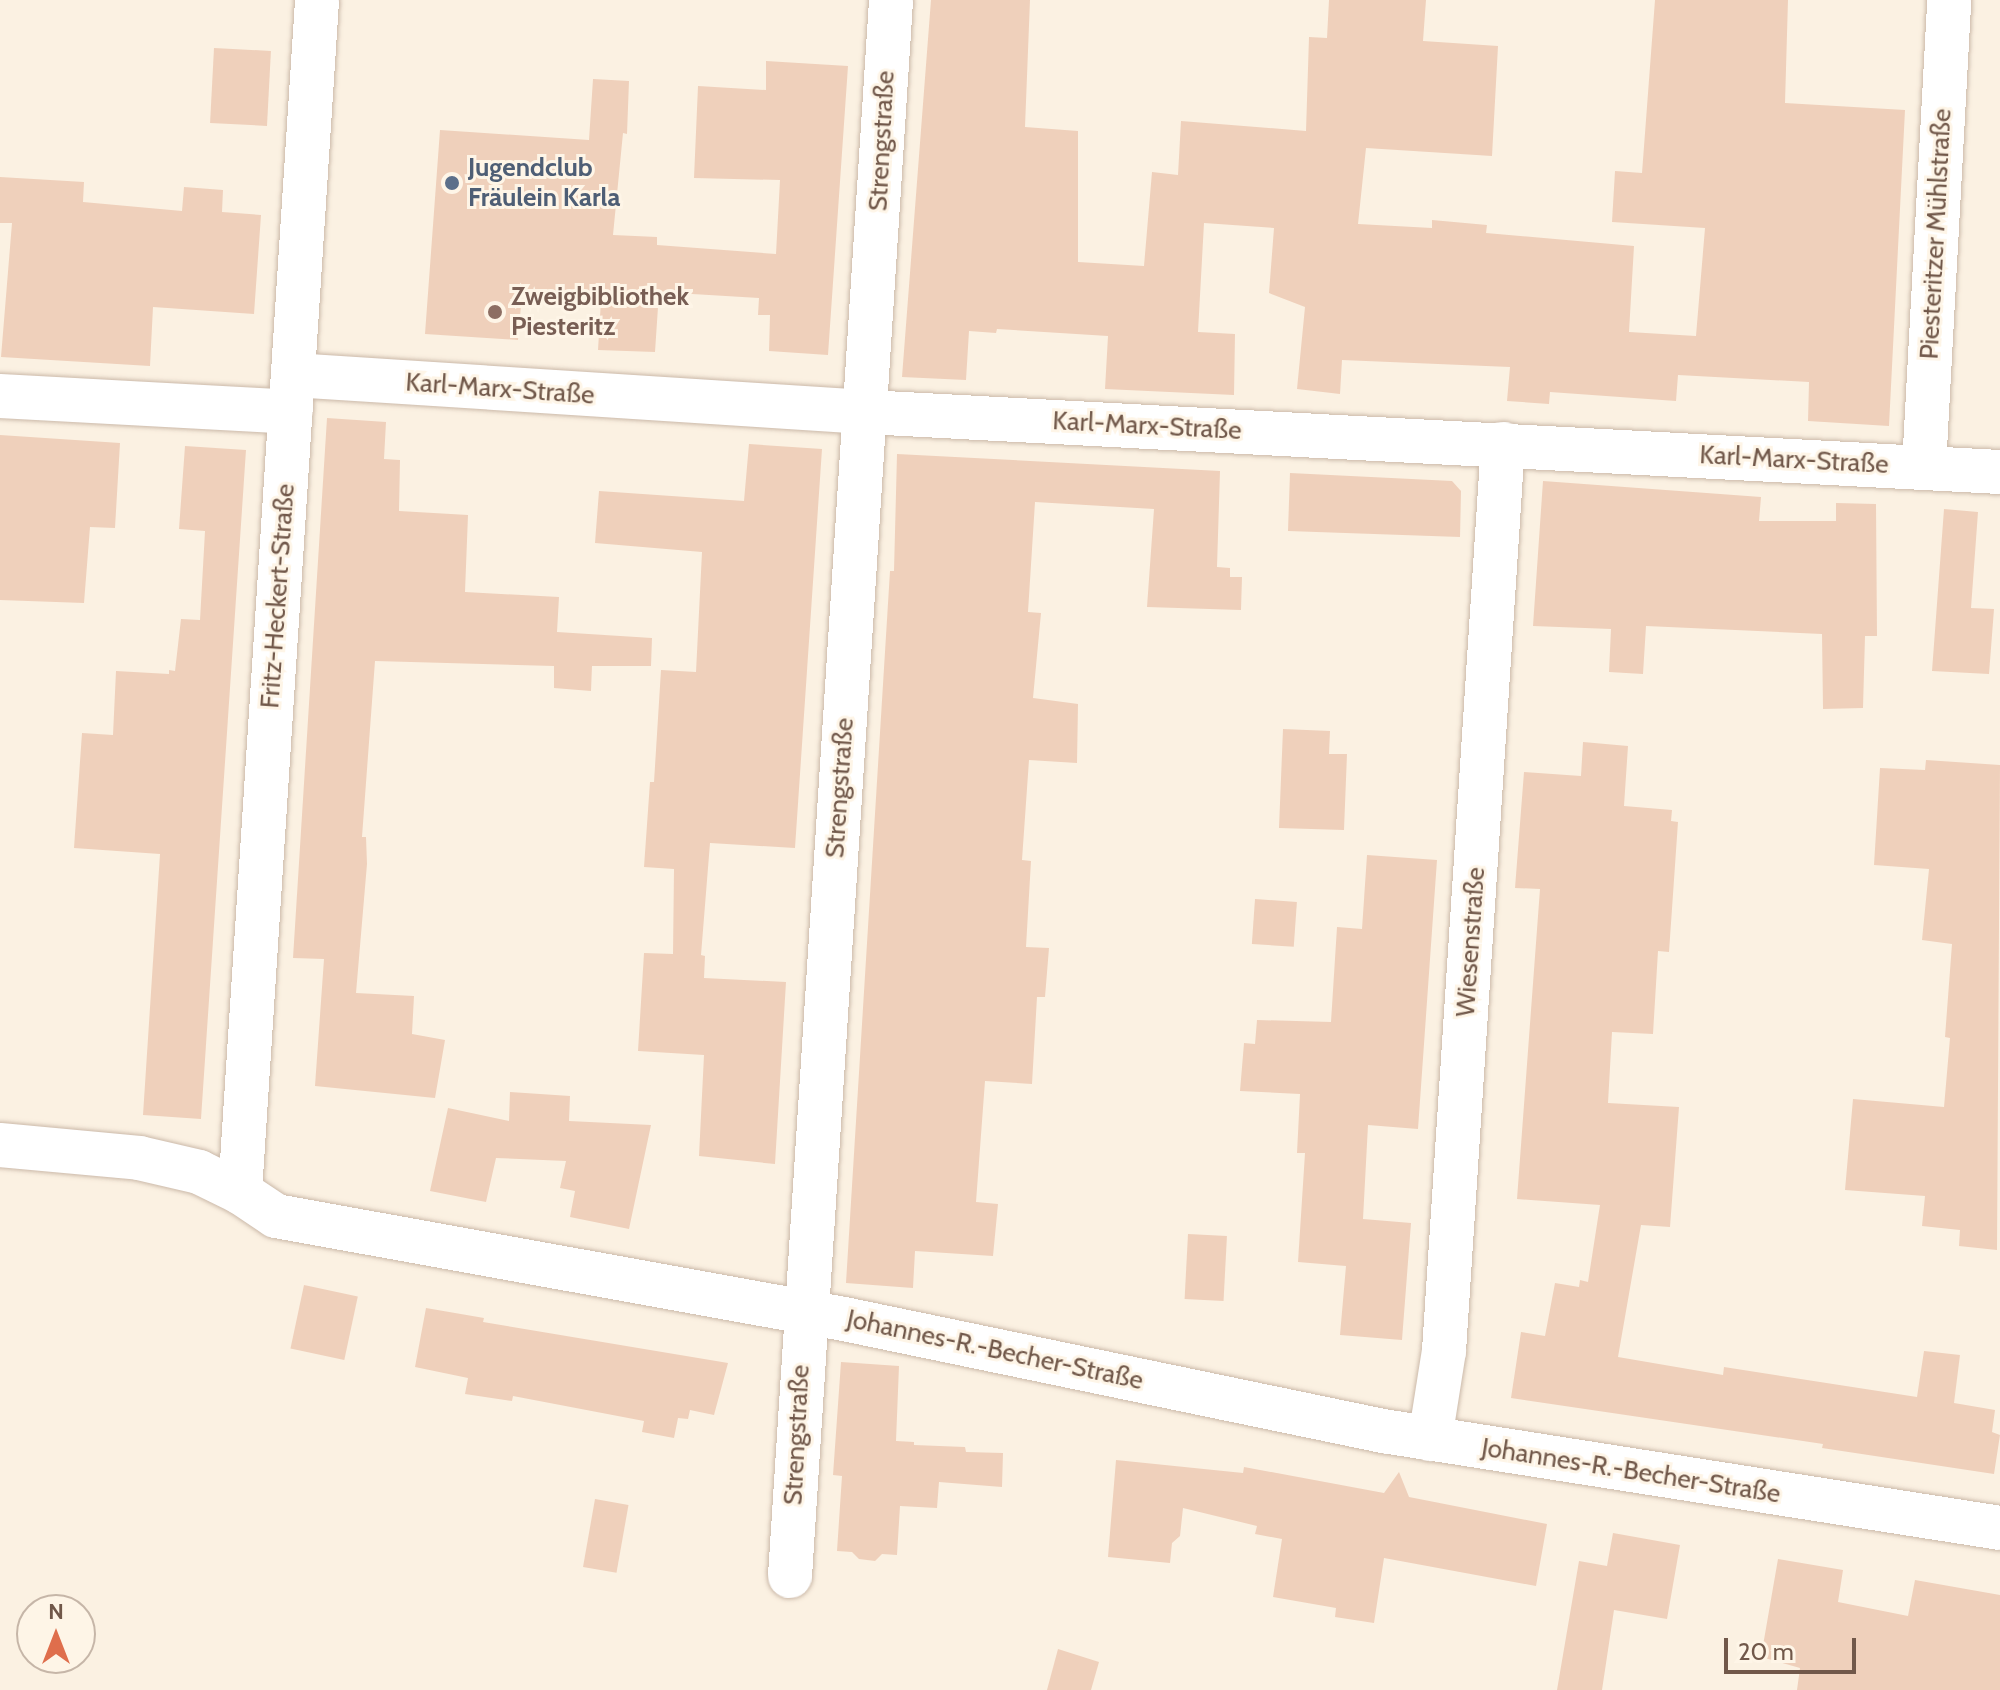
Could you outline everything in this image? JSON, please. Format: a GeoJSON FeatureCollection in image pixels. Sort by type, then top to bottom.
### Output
{"type":"FeatureCollection","features":[{"type":"Feature","properties":{"kind":"street","name":"Fritz-Heckert-Straße"},"geometry":{"type":"LineString","coordinates":[[240,1192],[317,0]]}},
{"type":"Feature","properties":{"kind":"street","name":"Strengstraße"},"geometry":{"type":"LineString","coordinates":[[790,1576],[804,1312],[891,0]]}},
{"type":"Feature","properties":{"kind":"street","name":"Piesteritzer Mühlstraße"},"geometry":{"type":"LineString","coordinates":[[1924,467],[1949,0]]}},
{"type":"Feature","properties":{"kind":"street","name":"Karl-Marx-Straße"},"geometry":{"type":"LineString","coordinates":[[0,396],[292,394],[866,412],[2000,472]]}},
{"type":"Feature","properties":{"kind":"street","name":"Wiesenstraße"},"geometry":{"type":"LineString","coordinates":[[1430,1439],[1444,1351],[1503,444]]}},
{"type":"Feature","properties":{"kind":"street","name":"Johannes-R.-Becher-Straße"},"geometry":{"type":"LineString","coordinates":[[0,1145],[139,1158],[199,1172],[240,1192],[276,1216],[804,1312],[1430,1439],[2000,1528]]}},
{"type":"Feature","properties":{"kind":"building"},"geometry":{"type":"Polygon","coordinates":[[[931,0],[1030,0],[1025,127],[1078,131],[1078,262],[1144,266],[1152,172],[1178,175],[1181,121],[1306,131],[1309,37],[1327,38],[1329,0],[1426,0],[1423,41],[1498,46],[1492,156],[1366,148],[1358,224],[1432,228],[1432,220],[1487,225],[1486,233],[1634,246],[1629,332],[1696,336],[1705,228],[1612,222],[1615,171],[1642,173],[1655,0],[1788,0],[1785,103],[1905,110],[1889,426],[1808,421],[1809,382],[1678,375],[1676,401],[1550,392],[1549,404],[1507,401],[1510,367],[1342,360],[1340,394],[1297,389],[1305,307],[1269,293],[1274,228],[1204,223],[1198,332],[1235,334],[1234,395],[1105,389],[1108,336],[997,329],[996,333],[969,331],[966,380],[902,377],[931,0]]]}},
{"type":"Feature","properties":{"kind":"building"},"geometry":{"type":"Polygon","coordinates":[[[214,48],[271,51],[267,126],[210,123],[214,48]]]}},
{"type":"Feature","properties":{"kind":"building"},"geometry":{"type":"Polygon","coordinates":[[[766,61],[848,66],[828,355],[769,351],[770,315],[758,315],[759,298],[659,292],[655,352],[598,350],[601,300],[522,294],[518,340],[425,334],[440,130],[589,140],[593,79],[629,81],[627,134],[623,133],[613,235],[657,237],[657,245],[776,254],[780,180],[694,178],[698,86],[766,90],[766,61]]]}},
{"type":"Feature","properties":{"kind":"building"},"geometry":{"type":"Polygon","coordinates":[[[0,177],[84,182],[83,202],[182,211],[184,187],[223,190],[222,212],[261,215],[254,314],[153,307],[150,366],[1,357],[12,223],[0,223],[0,177]]]}},
{"type":"Feature","properties":{"kind":"building"},"geometry":{"type":"Polygon","coordinates":[[[327,418],[386,422],[384,459],[400,460],[399,511],[468,515],[465,592],[559,597],[557,632],[652,638],[651,666],[592,666],[591,691],[554,688],[554,666],[375,661],[362,837],[366,837],[367,864],[356,993],[414,996],[412,1034],[445,1040],[435,1098],[315,1086],[324,959],[293,958],[327,418]]]}},
{"type":"Feature","properties":{"kind":"building"},"geometry":{"type":"Polygon","coordinates":[[[0,435],[120,443],[115,528],[90,527],[84,603],[0,600],[0,435]]]}},
{"type":"Feature","properties":{"kind":"building"},"geometry":{"type":"Polygon","coordinates":[[[749,444],[822,449],[795,848],[710,843],[701,955],[705,956],[704,978],[786,982],[775,1164],[699,1156],[704,1055],[638,1051],[644,953],[673,954],[674,869],[644,867],[650,782],[654,782],[661,670],[696,672],[702,552],[595,543],[599,491],[744,501],[749,444]]]}},
{"type":"Feature","properties":{"kind":"building"},"geometry":{"type":"Polygon","coordinates":[[[185,446],[246,450],[201,1119],[143,1115],[160,854],[74,848],[82,733],[113,735],[116,671],[169,674],[169,670],[175,671],[181,619],[200,620],[205,531],[179,529],[185,446]]]}},
{"type":"Feature","properties":{"kind":"building"},"geometry":{"type":"Polygon","coordinates":[[[897,454],[1220,471],[1217,567],[1230,568],[1230,577],[1242,577],[1241,610],[1147,607],[1154,509],[1035,502],[1028,612],[1041,613],[1033,698],[1078,704],[1077,763],[1029,760],[1022,860],[1031,861],[1026,947],[1049,948],[1045,997],[1037,997],[1032,1084],[985,1081],[976,1202],[998,1204],[993,1256],[915,1251],[913,1288],[846,1283],[890,571],[894,571],[897,454]]]}},
{"type":"Feature","properties":{"kind":"building"},"geometry":{"type":"Polygon","coordinates":[[[1290,473],[1452,481],[1461,491],[1460,537],[1288,531],[1290,473]]]}},
{"type":"Feature","properties":{"kind":"building"},"geometry":{"type":"Polygon","coordinates":[[[1543,481],[1761,497],[1759,521],[1836,521],[1836,503],[1876,504],[1877,636],[1865,636],[1863,708],[1823,709],[1822,634],[1646,626],[1643,674],[1609,672],[1611,629],[1533,626],[1543,481]]]}},
{"type":"Feature","properties":{"kind":"building"},"geometry":{"type":"Polygon","coordinates":[[[1944,509],[1978,512],[1971,608],[1994,609],[1989,674],[1932,671],[1944,509]]]}},
{"type":"Feature","properties":{"kind":"building"},"geometry":{"type":"Polygon","coordinates":[[[1283,729],[1330,731],[1329,754],[1347,754],[1344,830],[1279,828],[1283,729]]]}},
{"type":"Feature","properties":{"kind":"building"},"geometry":{"type":"Polygon","coordinates":[[[1583,742],[1628,746],[1624,806],[1672,810],[1671,821],[1678,822],[1669,952],[1658,951],[1653,1034],[1612,1032],[1608,1103],[1679,1107],[1670,1227],[1641,1225],[1618,1357],[1723,1375],[1724,1367],[1917,1397],[1924,1351],[1960,1355],[1954,1403],[1995,1410],[1992,1432],[2000,1435],[1994,1474],[1822,1448],[1823,1444],[1511,1398],[1521,1332],[1545,1336],[1555,1283],[1579,1287],[1580,1280],[1588,1282],[1600,1205],[1517,1199],[1540,889],[1515,888],[1524,772],[1581,776],[1583,742]]]}},
{"type":"Feature","properties":{"kind":"building"},"geometry":{"type":"Polygon","coordinates":[[[1926,760],[2000,765],[1997,1250],[1959,1246],[1960,1230],[1922,1226],[1925,1196],[1845,1190],[1853,1099],[1944,1107],[1950,1038],[1945,1037],[1952,944],[1922,940],[1929,869],[1874,865],[1880,768],[1925,770],[1926,760]]]}},
{"type":"Feature","properties":{"kind":"building"},"geometry":{"type":"Polygon","coordinates":[[[1367,855],[1437,860],[1418,1129],[1368,1125],[1363,1219],[1411,1223],[1402,1340],[1340,1335],[1346,1266],[1298,1262],[1305,1153],[1297,1153],[1300,1094],[1240,1091],[1244,1043],[1255,1044],[1257,1020],[1331,1022],[1337,927],[1362,929],[1367,855]]]}},
{"type":"Feature","properties":{"kind":"building"},"geometry":{"type":"Polygon","coordinates":[[[1255,899],[1297,902],[1294,947],[1252,944],[1255,899]]]}},
{"type":"Feature","properties":{"kind":"building"},"geometry":{"type":"Polygon","coordinates":[[[510,1092],[570,1096],[569,1121],[651,1125],[629,1229],[570,1217],[575,1191],[560,1188],[566,1161],[496,1158],[486,1202],[430,1191],[448,1108],[509,1121],[510,1092]]]}},
{"type":"Feature","properties":{"kind":"building"},"geometry":{"type":"Polygon","coordinates":[[[1188,1234],[1227,1236],[1224,1301],[1185,1299],[1188,1234]]]}},
{"type":"Feature","properties":{"kind":"building"},"geometry":{"type":"Polygon","coordinates":[[[304,1285],[358,1296],[344,1360],[290,1349],[304,1285]]]}},
{"type":"Feature","properties":{"kind":"building"},"geometry":{"type":"Polygon","coordinates":[[[426,1308],[484,1318],[483,1322],[728,1363],[714,1415],[690,1410],[688,1419],[678,1418],[674,1438],[642,1432],[644,1421],[513,1396],[512,1401],[465,1394],[468,1378],[415,1367],[426,1308]]]}},
{"type":"Feature","properties":{"kind":"building"},"geometry":{"type":"Polygon","coordinates":[[[841,1362],[899,1366],[896,1441],[914,1442],[914,1445],[965,1447],[966,1452],[1003,1453],[1002,1487],[939,1482],[937,1508],[900,1506],[897,1555],[882,1554],[875,1561],[859,1559],[852,1552],[837,1551],[842,1476],[833,1475],[841,1362]]]}},
{"type":"Feature","properties":{"kind":"building"},"geometry":{"type":"Polygon","coordinates":[[[1116,1460],[1243,1473],[1244,1467],[1384,1493],[1399,1472],[1409,1497],[1547,1524],[1536,1586],[1384,1558],[1374,1623],[1335,1617],[1336,1608],[1273,1597],[1282,1539],[1255,1534],[1257,1526],[1183,1508],[1180,1536],[1172,1543],[1170,1563],[1108,1557],[1116,1460]]]}},
{"type":"Feature","properties":{"kind":"building"},"geometry":{"type":"Polygon","coordinates":[[[595,1499],[628,1505],[617,1573],[583,1567],[595,1499]]]}},
{"type":"Feature","properties":{"kind":"building"},"geometry":{"type":"Polygon","coordinates":[[[1613,1533],[1680,1545],[1667,1619],[1614,1610],[1602,1690],[1557,1690],[1579,1561],[1607,1566],[1613,1533]]]}},
{"type":"Feature","properties":{"kind":"building"},"geometry":{"type":"Polygon","coordinates":[[[1778,1559],[1843,1570],[1838,1602],[1908,1616],[1915,1580],[2000,1595],[2000,1690],[1797,1690],[1800,1668],[1761,1657],[1778,1559]]]}},
{"type":"Feature","properties":{"kind":"building"},"geometry":{"type":"Polygon","coordinates":[[[1058,1649],[1099,1662],[1091,1690],[1047,1690],[1058,1649]]]}},
{"type":"Feature","properties":{"kind":"place","name":"Jugendclub Fräulein Karla"},"geometry":{"type":"Point","coordinates":[452,183]}},
{"type":"Feature","properties":{"kind":"place","name":"Zweigbibliothek Piesteritz"},"geometry":{"type":"Point","coordinates":[495,312]}}]}
